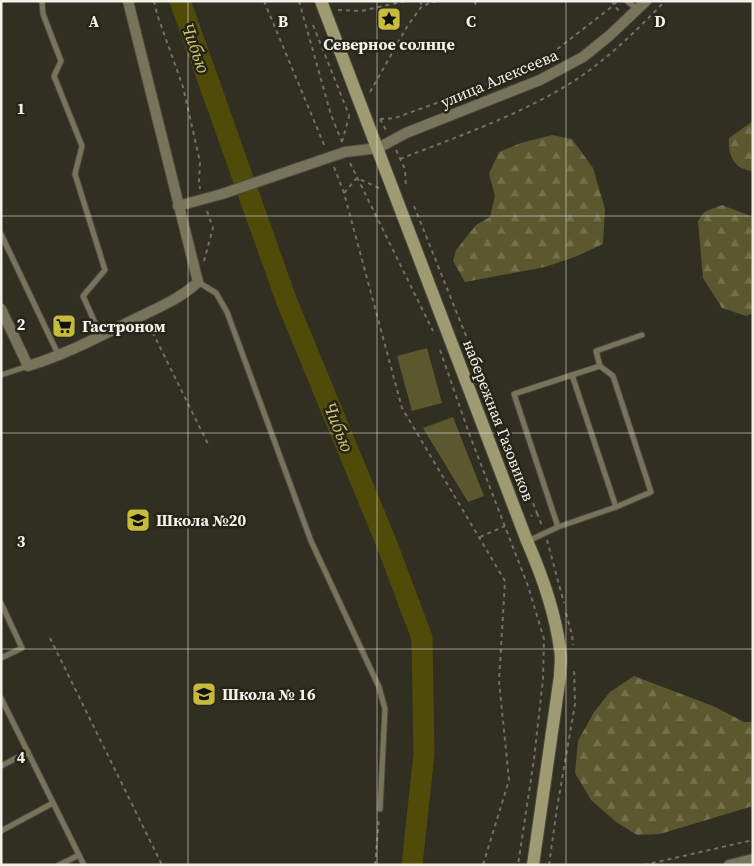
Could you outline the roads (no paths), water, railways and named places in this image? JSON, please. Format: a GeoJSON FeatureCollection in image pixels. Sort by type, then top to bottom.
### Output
{"type":"FeatureCollection","features":[{"type":"Feature","properties":{"kind":"main road","name":"набережная Газовиков"},"geometry":{"type":"LineString","coordinates":[[326,6],[552,608],[561,651],[560,676],[533,865]]}},
{"type":"Feature","properties":{"kind":"street"},"geometry":{"type":"LineString","coordinates":[[1,309],[28,366],[101,336],[185,294],[198,282],[128,1]]}},
{"type":"Feature","properties":{"kind":"street","name":"улица Алексеева"},"geometry":{"type":"LineString","coordinates":[[378,148],[406,133],[540,80],[583,57],[609,36],[646,1]]}},
{"type":"Feature","properties":{"kind":"street"},"geometry":{"type":"LineString","coordinates":[[178,206],[222,194],[329,157],[344,147],[378,148]]}},
{"type":"Feature","properties":{"kind":"street"},"geometry":{"type":"LineString","coordinates":[[729,865],[753,859]]}},
{"type":"Feature","properties":{"kind":"lane"},"geometry":{"type":"LineString","coordinates":[[42,1],[43,14],[61,61],[54,76],[82,146],[75,174],[105,270],[83,296],[101,336]]}},
{"type":"Feature","properties":{"kind":"lane"},"geometry":{"type":"LineString","coordinates":[[627,1],[637,9]]}},
{"type":"Feature","properties":{"kind":"lane"},"geometry":{"type":"LineString","coordinates":[[1,234],[58,354]]}},
{"type":"Feature","properties":{"kind":"lane"},"geometry":{"type":"LineString","coordinates":[[198,282],[216,293],[227,312],[311,540],[379,687],[385,710],[380,809]]}},
{"type":"Feature","properties":{"kind":"lane"},"geometry":{"type":"LineString","coordinates":[[527,541],[558,527],[616,507],[651,492],[612,376],[600,366],[596,351],[642,335]]}},
{"type":"Feature","properties":{"kind":"lane"},"geometry":{"type":"LineString","coordinates":[[1,375],[28,366]]}},
{"type":"Feature","properties":{"kind":"lane"},"geometry":{"type":"LineString","coordinates":[[558,527],[514,394],[600,366]]}},
{"type":"Feature","properties":{"kind":"lane"},"geometry":{"type":"LineString","coordinates":[[572,375],[616,507]]}},
{"type":"Feature","properties":{"kind":"lane"},"geometry":{"type":"LineString","coordinates":[[1,603],[22,648],[1,658]]}},
{"type":"Feature","properties":{"kind":"lane"},"geometry":{"type":"LineString","coordinates":[[1,698],[84,865]]}},
{"type":"Feature","properties":{"kind":"lane"},"geometry":{"type":"LineString","coordinates":[[1,766],[28,752]]}},
{"type":"Feature","properties":{"kind":"lane"},"geometry":{"type":"LineString","coordinates":[[1,831],[53,803]]}},
{"type":"Feature","properties":{"kind":"lane"},"geometry":{"type":"LineString","coordinates":[[59,865],[79,855]]}},
{"type":"Feature","properties":{"kind":"waterway","name":"Чибью"},"geometry":{"type":"LineString","coordinates":[[180,1],[287,302],[386,542],[422,638],[424,754],[412,865]]}},
{"type":"Feature","properties":{"kind":"place","name":"Северное солнце"},"geometry":{"type":"Point","coordinates":[389,19]}},
{"type":"Feature","properties":{"kind":"place","name":"Гастроном"},"geometry":{"type":"Point","coordinates":[64,326]}},
{"type":"Feature","properties":{"kind":"place","name":"Школа №20"},"geometry":{"type":"Point","coordinates":[138,520]}},
{"type":"Feature","properties":{"kind":"place","name":"Школа № 16"},"geometry":{"type":"Point","coordinates":[204,694]}}]}
